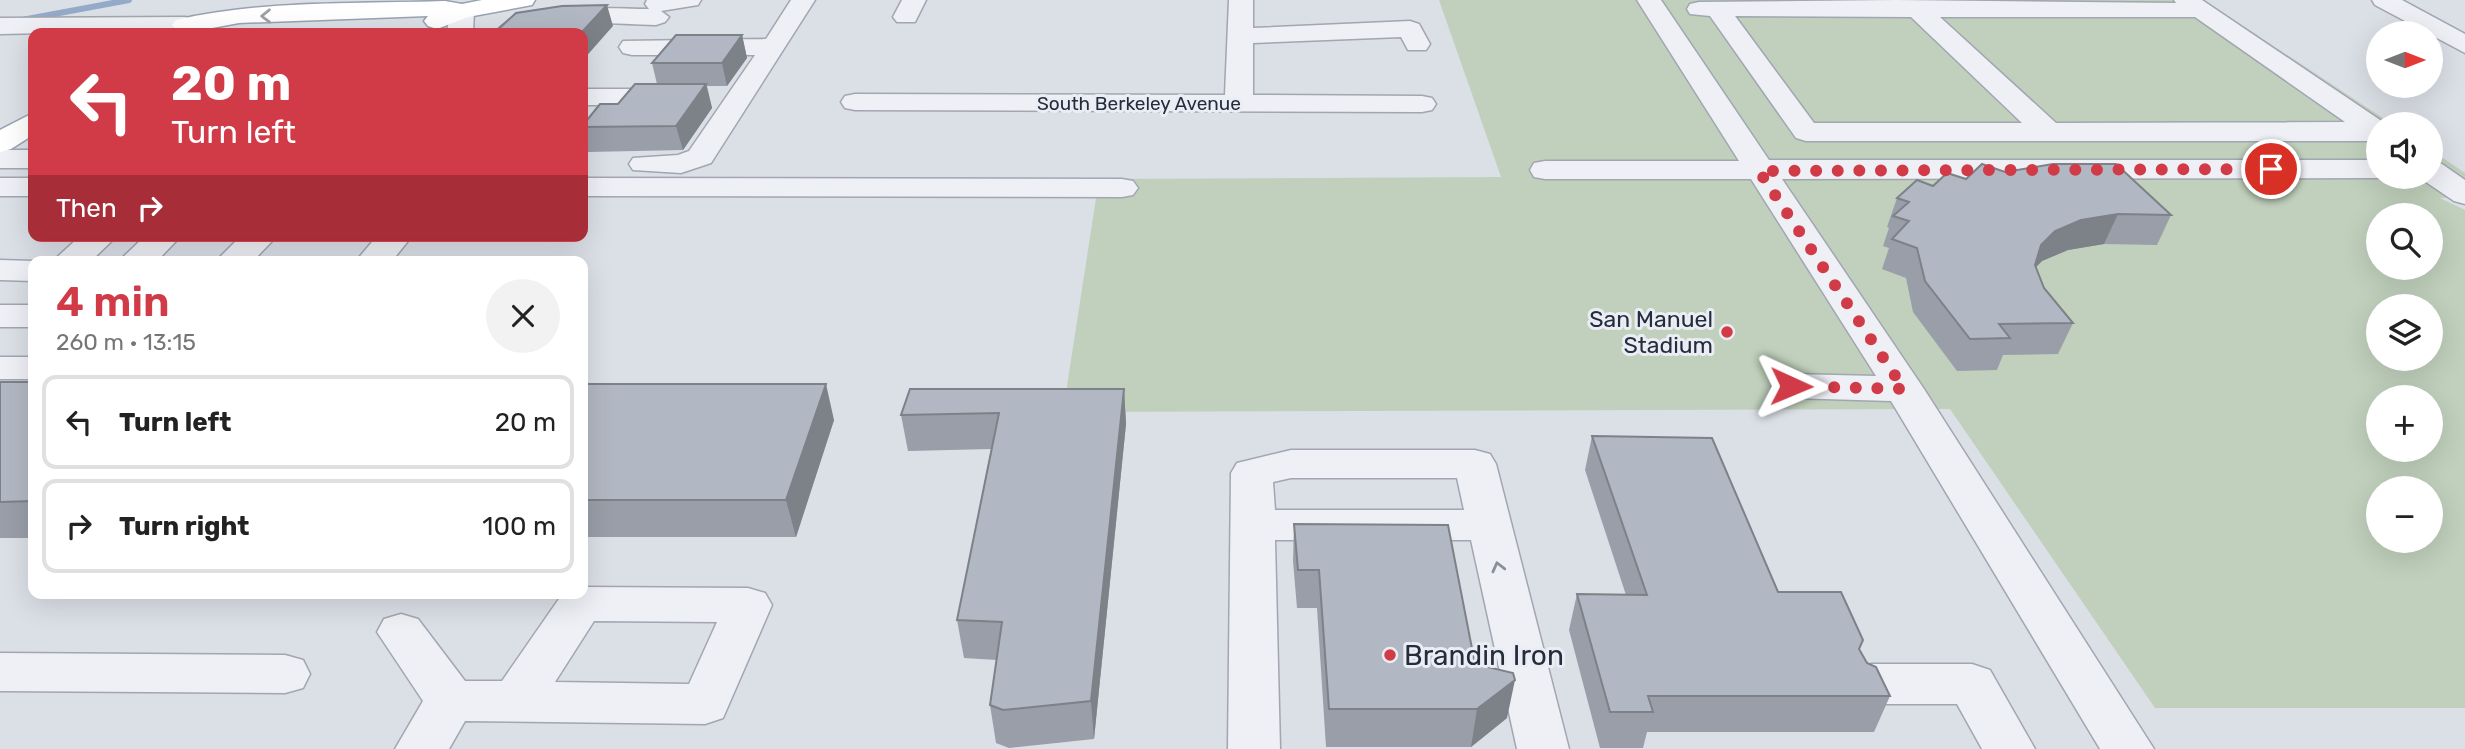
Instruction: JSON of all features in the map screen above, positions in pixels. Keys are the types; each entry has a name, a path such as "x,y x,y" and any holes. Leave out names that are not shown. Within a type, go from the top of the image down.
{"main road":[{"path":"191,28 224,0"},
{"path":"382,28 461,22 523,0"},
{"path":"197,28 239,16 445,8 461,22"},
{"path":"0,143 28,125"}],"street":[{"path":"513,28 555,16 656,7 689,0"},
{"path":"588,164 694,161 718,97 774,47 803,0"},
{"path":"1239,104 1241,0"},
{"path":"2384,0 2465,45"},
{"path":"1652,5 1717,9 1912,5 2194,5 2366,124"},
{"path":"1652,5 1732,132 1904,389 2128,749"},
{"path":"1912,5 2048,131"},
{"path":"588,95 632,47 656,7"},
{"path":"1717,9 1806,132"},
{"path":"0,26 82,25 134,28"},
{"path":"1241,36 1410,29 1417,44"},
{"path":"632,47 774,47"},
{"path":"588,99 718,97"},
{"name":"South Berkeley Avenue","path":"855,102 1422,104"},
{"path":"1732,132 2366,132"},
{"path":"0,159 28,159"},
{"path":"1545,170 2366,169"},
{"path":"2443,179 2465,194"},
{"path":"0,187 28,187"},
{"path":"588,187 1122,188"},
{"path":"76,256 94,242"},
{"path":"142,256 158,242"},
{"path":"239,256 254,242"},
{"path":"378,256 390,242"},
{"path":"0,270 28,271"},
{"path":"0,316 28,316"},
{"path":"0,368 28,368"},
{"path":"1791,386 1904,389"},
{"path":"1254,749 1252,473 1291,464 1475,464 1543,749"},
{"path":"1253,525 1488,525"},
{"path":"401,632 451,701"},
{"path":"0,673 285,674"},
{"path":"1872,684 1972,684 2008,749"},
{"path":"451,701 516,701"},
{"path":"421,749 451,701"}],"green space":[{"name":"San Manuel Stadium","path":"1439,0 2204,0 2374,112 2366,112 2366,189 2443,189 2443,158 2465,173 2465,197 2440,198 2465,210 2465,708 2155,708 1950,409 1063,412 1099,179 1501,177"}],"building":[{"path":"607,5 586,28 500,28 516,13 562,6"},
{"path":"676,35 742,35 722,63 652,63"},
{"path":"635,84 706,84 676,126 588,127 588,119 600,104 618,104"},
{"path":"1982,164 2005,172 2053,164 2116,164 2171,215 2118,214 2081,220 2055,231 2041,245 2035,265 2044,288 2073,323 1999,324 2010,338 1970,339 1925,281 1917,248 1892,239 1909,221 1893,216 1909,202 1897,198 1917,180 1933,186 1947,173 1966,179"},
{"path":"0,382 28,382 28,501 0,502"},
{"path":"588,384 826,384 786,500 588,500"},
{"path":"910,389 1124,389 1091,701 1003,710 990,705 1002,622 957,620 999,413 901,415"},
{"path":"1592,436 1712,438 1778,592 1841,592 1863,640 1859,649 1867,663 1876,667 1890,696 1648,696 1653,712 1610,712 1577,594 1647,595"},
{"name":"Brandin Iron","path":"1294,524 1448,525 1475,664 1513,673 1515,680 1477,709 1329,709 1319,570 1298,570"}],"waterway":[{"path":"0,24 129,0"}],"place":[{"name":"San Manuel Stadium","path":"1727,332"},
{"name":"Brandin Iron","path":"1390,655"}],"route":[{"path":"1791,386 1904,389 1759,171 2271,169"}]}
